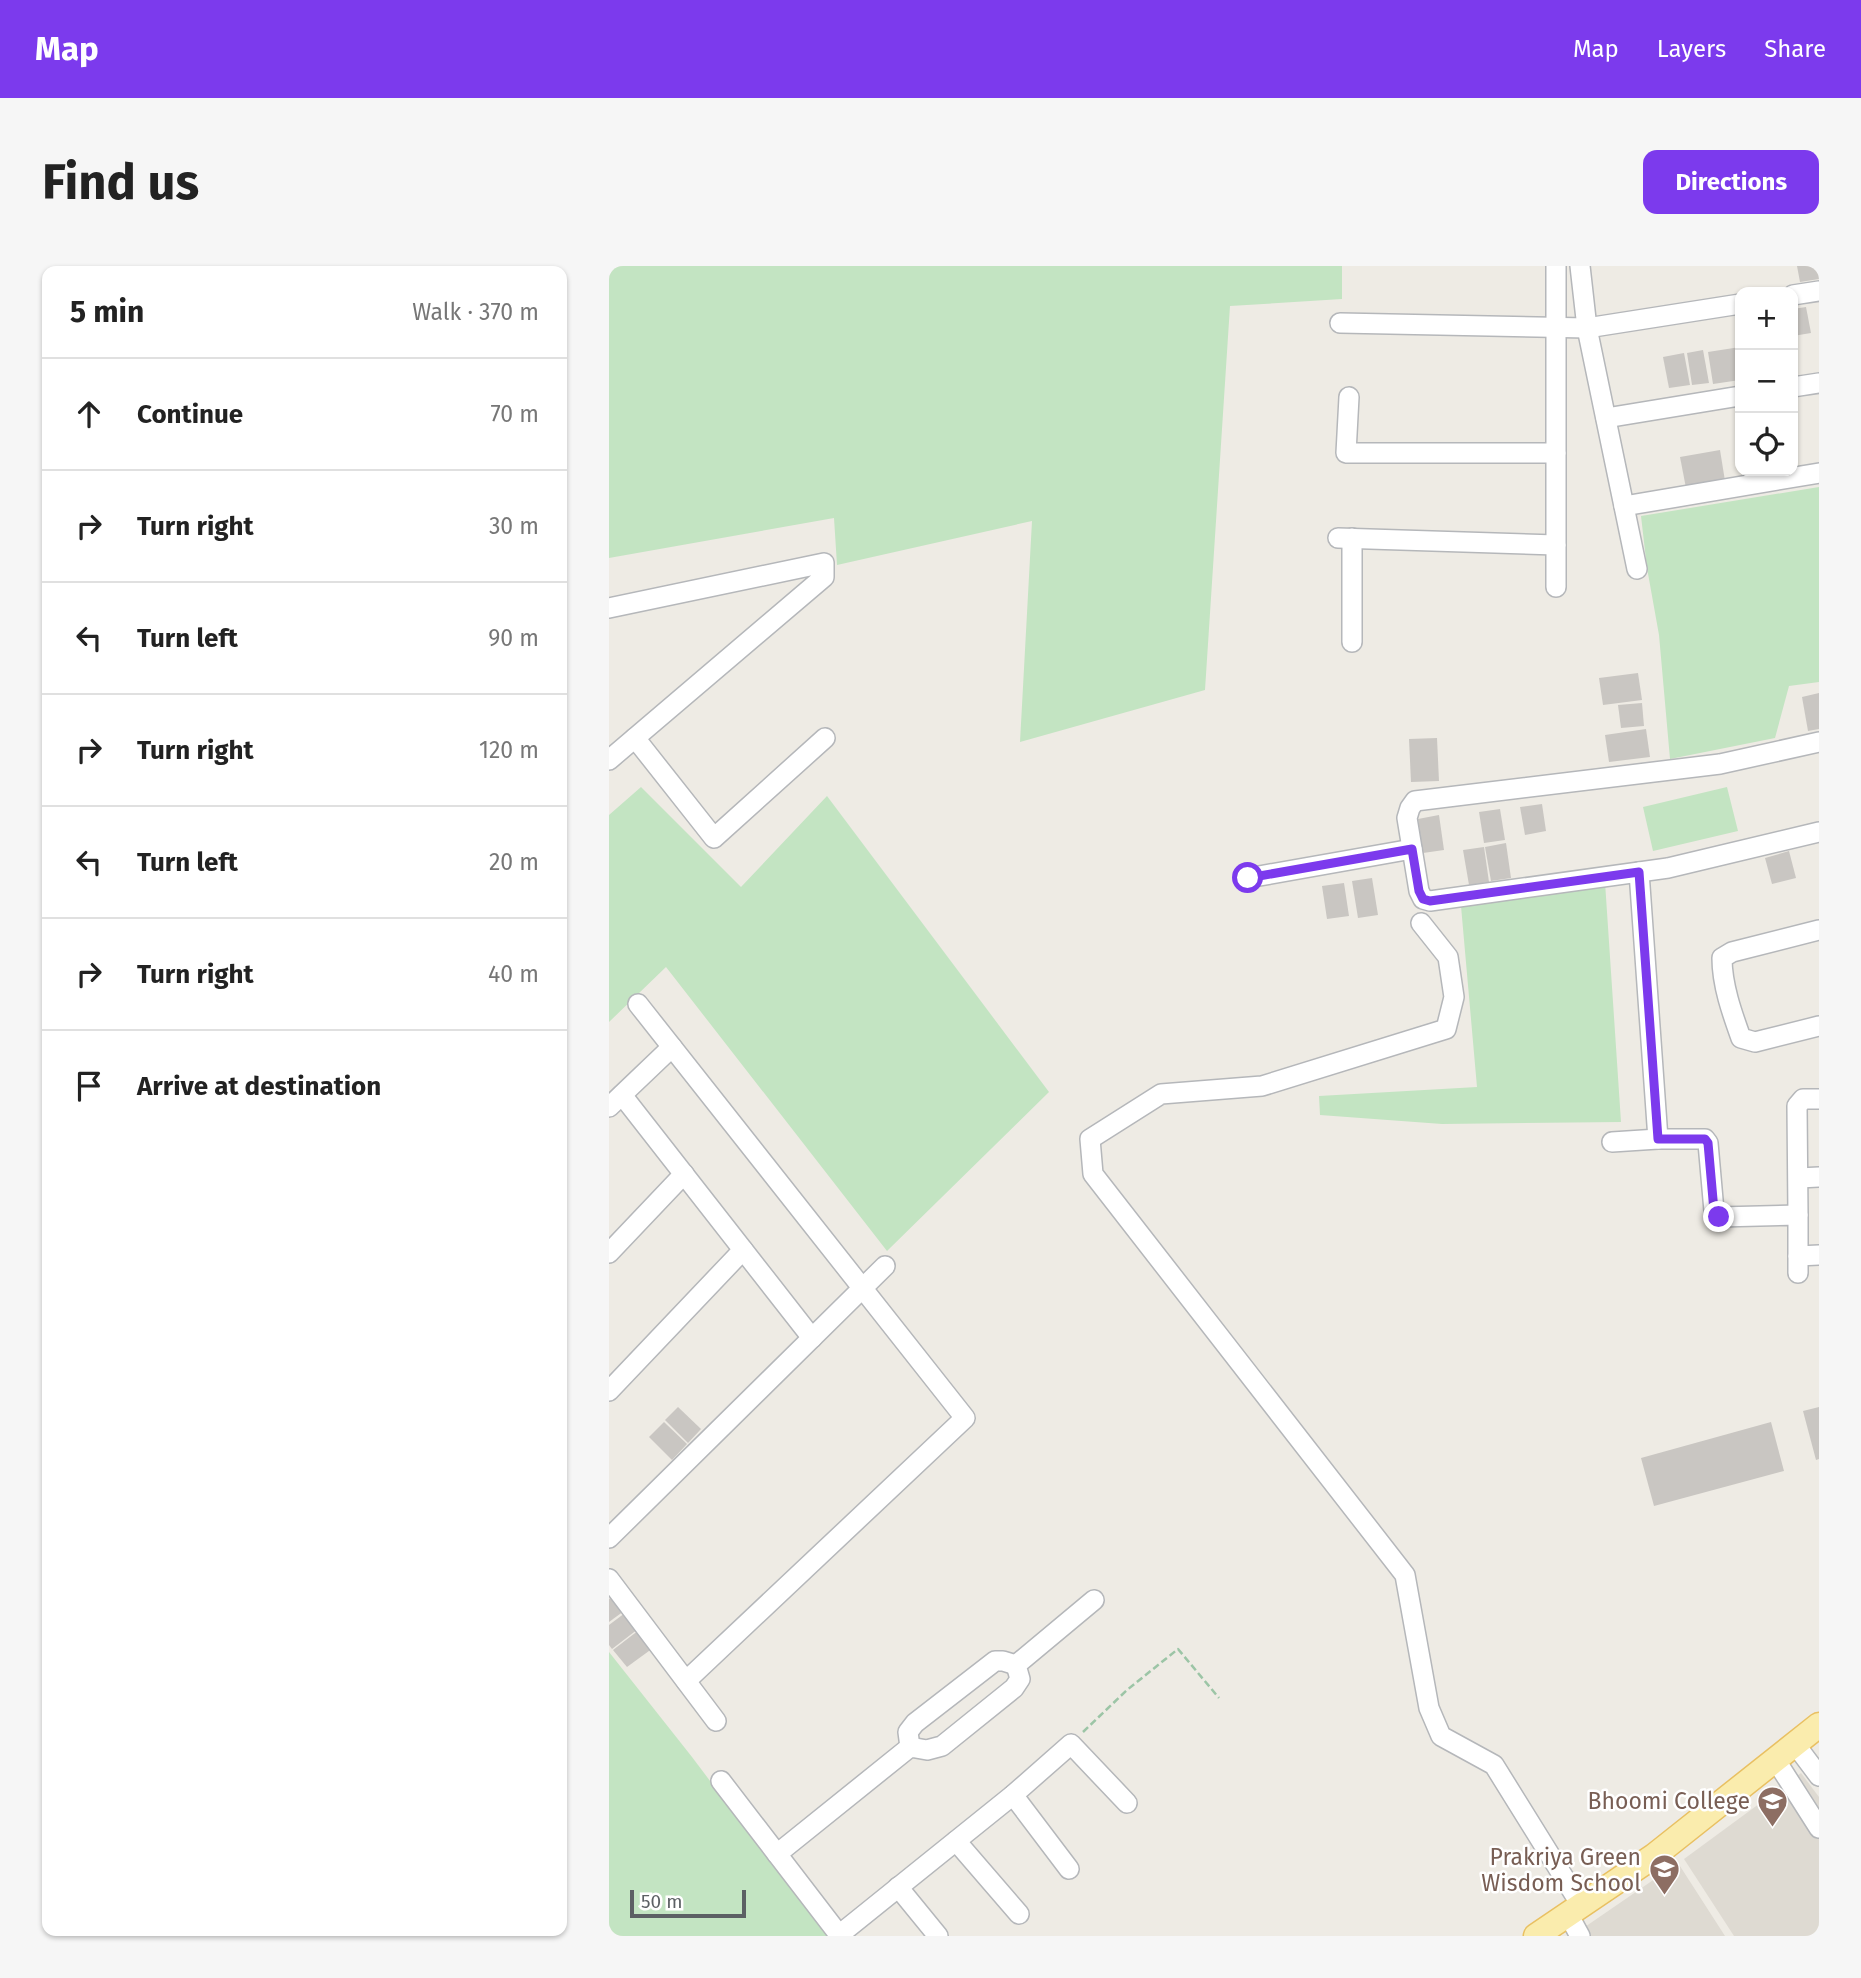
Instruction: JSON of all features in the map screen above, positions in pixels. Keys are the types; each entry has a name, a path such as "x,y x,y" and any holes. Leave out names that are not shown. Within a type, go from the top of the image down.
{"main road":[{"path":"1536,1936 1654,1856 1819,1725"}],"street":[{"path":"1556,266 1556,587"},
{"path":"1580,266 1587,328 1637,569"},
{"path":"1798,294 1819,291"},
{"path":"1340,323 1587,328 1735,305"},
{"path":"1798,386 1819,383"},
{"path":"1349,397 1346,453 1556,453"},
{"path":"1606,418 1735,397"},
{"path":"1624,506 1819,472"},
{"path":"1352,642 1345,538 1556,545"},
{"path":"609,608 824,563 824,577 609,760"},
{"path":"635,738 713,838 825,738"},
{"path":"1819,742 1720,764 1415,801 1407,818 1419,891 1423,899 1430,901 1668,868 1819,832"},
{"path":"1248,878 1412,849"},
{"path":"1639,872 1658,1139"},
{"path":"1421,923 1448,957 1454,997 1446,1029 1262,1086 1161,1094 1090,1139 1093,1174 1405,1575 1429,1708 1441,1735 1494,1765 1575,1909 1580,1936"},
{"path":"1819,930 1732,952 1722,958 1722,971 1733,1018 1741,1038 1755,1042 1819,1026"},
{"path":"638,1004 965,1418 687,1681"},
{"path":"671,1047 615,1101 684,1174 812,1338"},
{"path":"1819,1099 1803,1099 1797,1105 1798,1264 1819,1255"},
{"path":"1612,1142 1705,1139 1708,1143 1714,1211 1719,1217 1798,1215"},
{"path":"609,1253 684,1174"},
{"path":"1799,1178 1819,1177"},
{"path":"609,1391 743,1250"},
{"path":"609,1538 885,1266"},
{"path":"609,1579 716,1721"},
{"path":"1016,1665 1094,1600"},
{"path":"910,1747 908,1732 915,1723 995,1661 1016,1665"},
{"path":"777,1854 910,1747 927,1750 942,1745 1014,1688 1020,1679 1016,1665"},
{"path":"721,1781 840,1935 1013,1795 1071,1744 1127,1803"},
{"path":"1795,1744 1819,1776"},
{"path":"1775,1759 1819,1828"},
{"path":"1013,1795 1069,1869"},
{"path":"956,1841 1019,1914"},
{"path":"898,1887 938,1936"}],"path":[{"path":"1071,1744 1127,1690 1178,1649 1219,1698"}],"shaded area":[{"name":"Bhoomi College","path":"1801,1773 1819,1797 1819,1936 1734,1936 1684,1859"},
{"name":"Prakriya Green Wisdom School","path":"1678,1863 1725,1936 1570,1936 1579,1931"}],"green space":[{"path":"609,266 1342,266 1342,299 1230,306 1205,690 1020,742 1032,521 837,565 834,518 609,558"},
{"path":"1819,487 1819,682 1789,686 1775,738 1670,759 1659,635 1641,516"},
{"path":"641,787 741,887 827,796 1049,1092 887,1251 666,967 609,1022 609,815"},
{"path":"1727,787 1738,831 1653,851 1643,807"},
{"path":"1605,882 1621,1122 1442,1124 1320,1115 1319,1096 1477,1087 1461,906"},
{"path":"609,1652 692,1757 827,1936 609,1936"}],"building":[{"path":"1797,266 1818,266 1819,279 1800,282"},
{"path":"1806,307 1811,333 1798,335 1798,308"},
{"path":"1735,348 1735,381 1713,384 1708,352"},
{"path":"1703,350 1709,383 1692,385 1687,353"},
{"path":"1684,353 1690,385 1669,388 1663,357"},
{"path":"1720,450 1725,481 1686,488 1680,457"},
{"path":"1638,673 1642,700 1603,705 1599,678"},
{"path":"1819,693 1819,729 1808,731 1802,697"},
{"path":"1642,703 1644,726 1621,728 1618,705"},
{"path":"1646,729 1650,757 1609,762 1605,735"},
{"path":"1437,738 1439,781 1411,782 1409,739"},
{"path":"1542,804 1546,831 1525,835 1520,807"},
{"path":"1500,809 1505,840 1484,843 1479,812"},
{"path":"1439,815 1444,850 1423,853 1418,819"},
{"path":"1506,843 1511,878 1491,881 1485,847"},
{"path":"1484,847 1489,882 1469,885 1463,850"},
{"path":"1789,851 1796,878 1772,884 1765,858"},
{"path":"1372,878 1378,915 1358,918 1352,881"},
{"path":"1344,883 1349,916 1327,919 1322,886"},
{"path":"678,1407 701,1429 688,1443 665,1420"},
{"path":"1819,1407 1819,1459 1816,1460 1803,1411"},
{"path":"664,1422 687,1444 672,1460 649,1437"},
{"path":"1771,1422 1784,1471 1654,1506 1641,1458"},
{"path":"613,1596 624,1611 609,1622 609,1599"},
{"path":"625,1613 638,1629 612,1649 609,1645 609,1625"},
{"path":"639,1630 653,1648 627,1667 613,1650"}],"place":[{"name":"Bhoomi College","path":"1773,1828"},
{"name":"Prakriya Green Wisdom School","path":"1664,1897"}],"route":[{"path":"1248,878 1412,849 1419,891 1423,899 1430,901 1639,872 1658,1139 1705,1139 1708,1143 1714,1211 1719,1217"}]}
